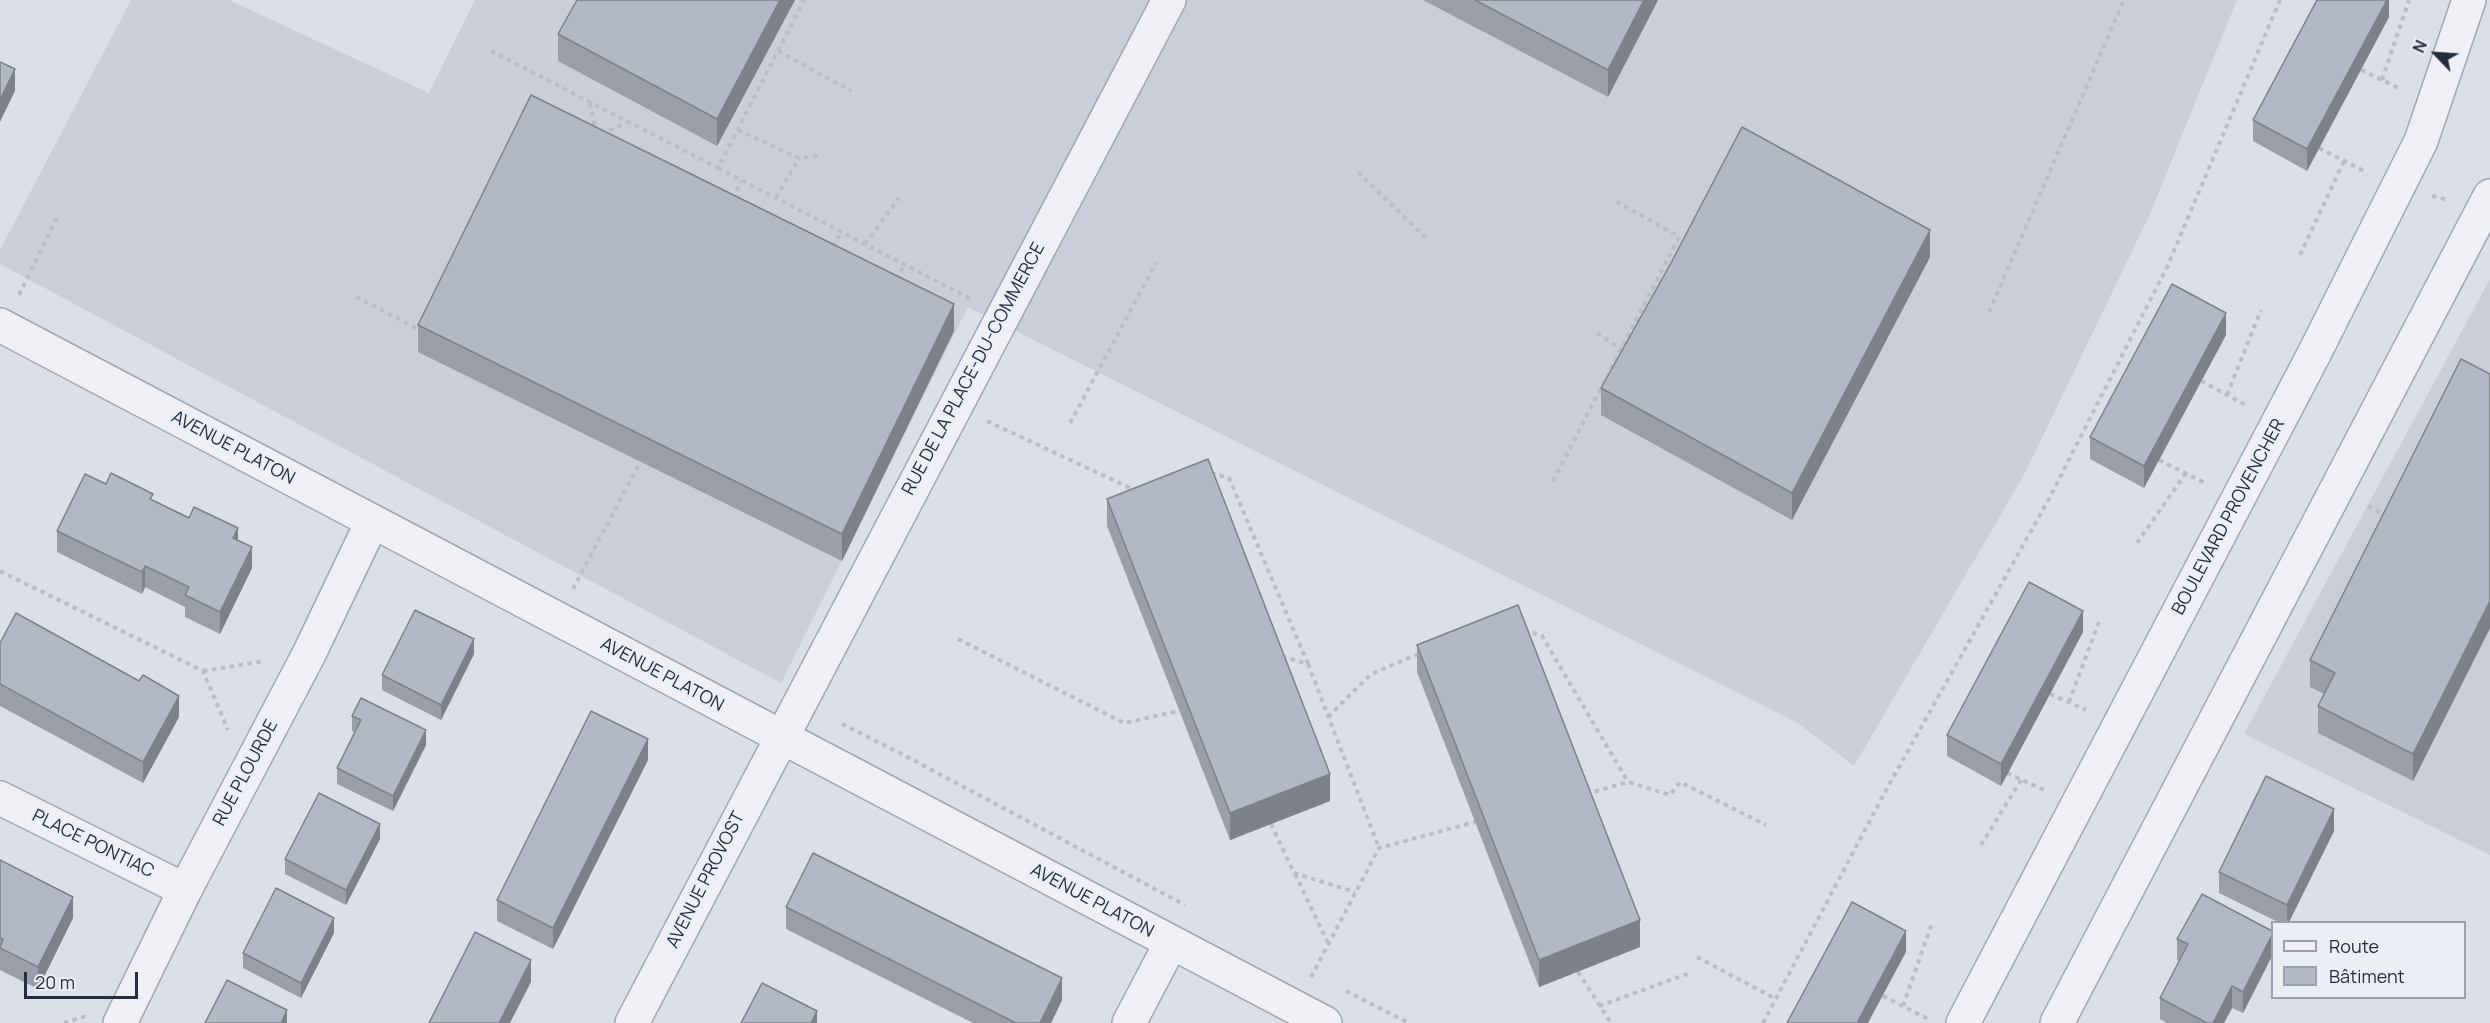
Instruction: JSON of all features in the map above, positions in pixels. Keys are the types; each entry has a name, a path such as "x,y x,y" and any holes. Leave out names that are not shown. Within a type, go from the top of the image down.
{"street":[{"name":"RUE DE LA PLACE-DU-COMMERCE","path":"780,737 1169,0"},
{"name":"BOULEVARD PROVENCHER","path":"1948,1022 2238,499 2398,188 2421,141 2469,0"},
{"path":"2057,1023 2487,202"},
{"name":"AVENUE PLATON","path":"2,326 1325,1023"},
{"name":"RUE PLOURDE","path":"120,1023 185,890 309,654 372,522"},
{"name":"AVENUE PROVOST","path":"632,1023 780,737"},
{"name":"PLACE PONTIAC","path":"0,798 185,890"},
{"path":"1129,1023 1171,943"}],"path":[{"path":"718,168 804,0"},
{"path":"1989,312 2124,0"},
{"path":"1763,1023 1885,792 2050,497 2168,264 2280,0"},
{"path":"2382,80 2409,0"},
{"path":"491,51 1002,315"},
{"path":"778,51 851,91"},
{"path":"2361,70 2434,104"},
{"path":"590,102 597,135 628,122"},
{"path":"738,130 799,158 818,156"},
{"path":"2319,148 2398,188 2487,202"},
{"path":"776,198 799,158"},
{"path":"2301,255 2344,161"},
{"path":"1358,172 1427,239"},
{"path":"728,208 741,181"},
{"path":"865,244 899,198"},
{"path":"1553,481 1679,237 1612,199"},
{"path":"2,326 58,215"},
{"path":"832,249 841,232"},
{"path":"1071,423 1156,263"},
{"path":"892,290 904,264"},
{"path":"357,297 427,334"},
{"path":"2227,395 2261,310"},
{"path":"1597,333 1621,349"},
{"path":"2201,381 2278,422"},
{"path":"954,406 1128,487 1142,498"},
{"path":"2159,460 2238,499"},
{"path":"558,620 640,462"},
{"path":"1207,472 1229,478 1308,664 1379,848"},
{"path":"2137,543 2186,473"},
{"path":"0,571 203,671 309,654"},
{"path":"2069,702 2100,619"},
{"path":"1523,629 1542,636 1628,782"},
{"path":"958,639 1124,723 1179,711"},
{"path":"1328,717 1371,674 1422,652"},
{"path":"1273,654 1308,664"},
{"path":"203,671 246,774"},
{"path":"798,703 900,753 1190,908"},
{"path":"1981,845 2021,780"},
{"path":"1581,795 1628,782 1670,795 1680,782 1766,825"},
{"path":"1295,1007 1379,848 1475,822"},
{"path":"1271,824 1328,943"},
{"path":"1294,873 1355,892"},
{"path":"1903,1006 1932,923"},
{"path":"1697,957 1776,999"},
{"path":"1302,968 1322,978"},
{"path":"1578,972 1611,1023"},
{"path":"1599,1006 1690,973"},
{"path":"1341,988 1409,1023"},
{"path":"1883,996 1903,1006 1948,1022"}],"shaded area":[{"path":"131,0 229,0 429,93 475,0 2237,0 2150,214 2024,475 1854,766 1798,723 968,307 781,683 0,264 0,250"},
{"path":"2490,279 2490,855 2244,734"}],"building":[{"path":"577,0 780,0 717,119 558,34"},
{"path":"1475,0 1644,0 1608,70"},
{"path":"2317,0 2387,0 2307,149 2253,120"},
{"path":"0,62 15,69 0,100"},
{"path":"531,95 954,304 842,534 418,325"},
{"path":"1742,127 1930,230 1792,493 1601,388 1671,263"},
{"path":"2172,284 2226,313 2144,466 2090,437"},
{"path":"2461,359 2490,374 2490,601 2413,754 2318,706 2335,673 2310,660"},
{"path":"1208,459 1330,774 1230,813 1107,499"},
{"path":"111,473 153,494 150,499 189,518 194,507 238,528 233,538 252,547 220,612 185,595 189,587 145,566 142,572 57,531 85,474 106,484"},
{"path":"2029,582 2083,611 2001,764 1947,735"},
{"path":"1518,605 1640,920 1539,960 1417,645"},
{"path":"415,610 474,639 441,705 382,675"},
{"path":"16,613 139,681 143,675 179,696 143,762 0,684 0,643"},
{"path":"361,698 426,730 393,796 337,768 361,720 352,716"},
{"path":"591,711 648,739 553,928 497,900"},
{"path":"2266,776 2334,809 2287,905 2219,872"},
{"path":"319,793 380,824 346,890 285,859"},
{"path":"813,853 1062,978 1040,1023 1016,1023 786,907"},
{"path":"0,860 73,897 38,967 0,948 3,939 0,938"},
{"path":"276,888 334,918 301,983 243,953"},
{"path":"2202,894 2271,930 2271,937 2243,992 2232,986 2213,1023 2207,1023 2160,998 2188,944 2177,939"},
{"path":"1852,902 1906,931 1857,1023 1787,1023"},
{"path":"475,932 531,960 499,1023 429,1023"},
{"path":"227,980 287,1010 281,1023 205,1023"},
{"path":"762,983 817,1011 811,1023 741,1023"}]}
